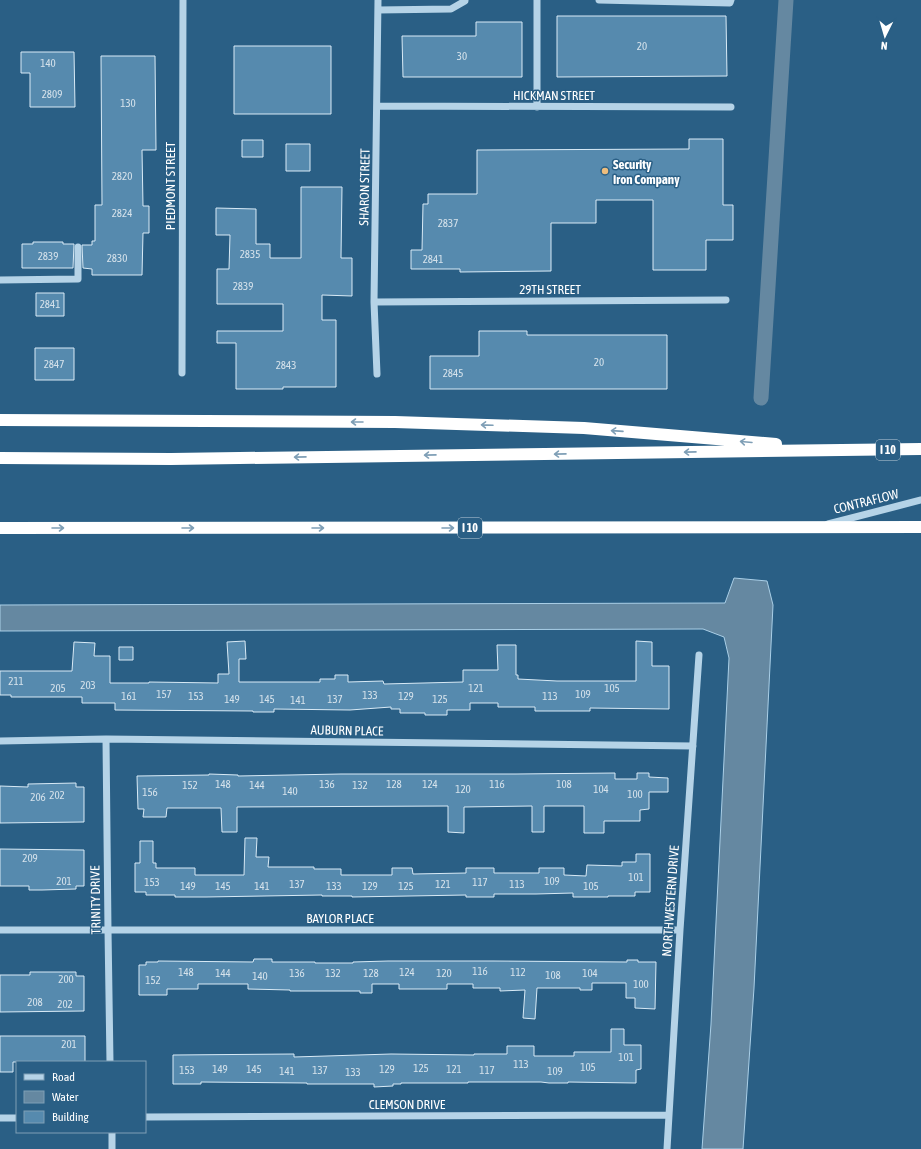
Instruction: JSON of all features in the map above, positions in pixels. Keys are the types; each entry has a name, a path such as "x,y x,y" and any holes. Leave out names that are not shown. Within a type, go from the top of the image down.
{"highway":[{"path":"0,420 395,422 584,428 855,450"},
{"name":"I 10","path":"0,458 171,459 921,449"},
{"name":"I 10","path":"0,529 921,526"}],"street":[{"name":"PIEDMONT STREET","path":"182,373 183,0"},
{"name":"SHARON STREET","path":"377,374 374,302 378,0"},
{"path":"378,10 451,9 465,0"},
{"path":"537,0 537,107"},
{"path":"599,0 730,3 731,0"},
{"name":"HICKMAN STREET","path":"377,106 731,107"},
{"path":"0,280 78,279 78,246"},
{"name":"29TH STREET","path":"374,302 726,300"},
{"name":"CONTRAFLOW","path":"816,527 921,500"},
{"name":"NORTHWESTERN DRIVE","path":"667,1149 680,930 700,655"},
{"name":"AUBURN PLACE","path":"0,741 106,739 693,746"},
{"name":"TRINITY DRIVE","path":"106,739 110,1061"},
{"name":"BAYLOR PLACE","path":"0,930 680,930"},
{"name":"CLEMSON DRIVE","path":"146,1117 669,1115"},
{"path":"0,1118 16,1118"},
{"path":"112,1133 112,1149"}],"water":[{"path":"734,578 767,581 773,605 754,988 743,1149 702,1149 711,1024 729,658 724,637 703,629 0,631 0,605 725,603"}],"building":[{"path":"557,16 726,16 727,76 557,77"},
{"path":"476,22 522,22 522,77 403,77 402,36 476,36"},
{"path":"234,46 331,46 331,114 234,114"},
{"path":"21,52 74,52 75,107 30,107 30,73 21,73"},
{"path":"101,56 155,56 156,150 142,150 143,206 149,206 149,233 143,233 142,275 92,275 92,269 83,268 82,245 92,245 92,241 95,241 95,205 102,205"},
{"path":"689,139 723,139 723,205 733,205 733,240 706,240 706,270 653,270 653,200 596,200 596,223 551,223 551,271 460,272 460,269 411,269 411,250 422,250 423,204 428,204 428,194 477,194 477,150 689,149"},
{"path":"242,140 263,140 263,157 242,157"},
{"path":"286,144 310,144 310,171 286,171"},
{"path":"301,187 342,187 341,258 352,258 352,296 322,295 322,320 336,320 336,387 236,389 236,343 217,343 217,331 283,331 283,304 217,304 217,269 229,269 230,235 216,235 216,208 256,209 256,244 270,244 270,258 301,258"},
{"path":"33,242 63,242 63,244 74,244 73,268 22,268 22,244 33,244"},
{"path":"36,293 64,293 64,316 36,316"},
{"path":"479,331 527,331 527,335 667,335 667,389 430,389 430,356 479,356"},
{"path":"35,348 74,348 74,380 35,380"},
{"path":"245,641 246,659 239,659 239,682 320,682 320,679 335,679 335,675 348,675 348,682 383,681 384,684 463,682 463,670 498,670 497,645 516,645 516,675 518,675 518,679 557,681 636,681 636,641 652,642 652,666 669,666 669,709 590,708 590,711 535,711 535,707 498,707 498,703 470,703 470,710 447,710 447,715 400,713 400,709 391,709 391,707 350,710 274,709 274,712 115,710 115,703 82,703 82,697 11,697 11,695 0,695 0,671 72,671 74,642 95,643 94,656 110,656 110,683 218,683 218,674 229,674 227,642"},
{"path":"119,647 133,647 133,660 119,660"},
{"path":"615,773 615,779 637,779 637,773 649,773 649,777 668,778 668,792 649,792 649,809 640,810 640,821 604,821 604,833 584,833 584,806 544,806 544,832 532,832 532,806 464,807 464,833 448,832 448,806 237,807 237,832 222,832 221,808 167,808 166,817 143,817 144,809 138,809 137,776 209,774 238,776"},
{"path":"76,783 76,787 84,787 84,822 0,823 0,786 28,787 28,784"},
{"path":"245,838 257,838 256,857 269,857 268,867 314,867 314,869 341,869 341,875 392,875 392,868 412,868 413,874 466,873 466,868 494,868 494,873 539,873 539,868 564,868 564,875 586,876 587,865 622,866 622,862 636,862 636,854 650,854 650,892 635,892 635,896 608,897 573,897 573,893 494,894 494,897 466,897 466,895 352,897 322,895 175,897 175,895 146,895 146,892 135,892 135,863 140,863 140,841 153,841 153,863 156,863 156,868 195,868 195,875 244,875"},
{"path":"0,849 84,850 84,886 76,886 76,889 29,890 29,886 0,886"},
{"path":"254,959 272,959 272,962 315,963 388,961 627,962 627,960 638,960 638,962 656,962 655,1009 635,1008 635,998 626,998 626,983 592,983 592,990 580,990 580,988 537,988 535,1019 523,1018 525,990 500,991 500,988 473,988 473,984 447,984 447,989 399,989 399,984 372,984 372,993 360,993 360,991 290,991 248,989 248,984 198,984 198,989 167,989 167,995 139,995 139,965 146,965 146,962 253,962"},
{"path":"30,972 76,972 76,976 84,976 84,1011 0,1012 0,975 30,975"},
{"path":"611,1029 624,1029 624,1045 641,1045 641,1069 636,1070 636,1083 401,1083 393,1084 393,1086 374,1087 374,1084 307,1083 201,1082 201,1084 173,1084 173,1055 294,1054 294,1057 391,1054 474,1055 507,1054 507,1046 534,1046 534,1056 574,1056 574,1052 611,1052"},
{"path":"0,1036 85,1036 85,1061 16,1061 13,1062 13,1072 0,1072"}],"waterway":[{"path":"761,398 786,0"}],"place":[{"name":"Security Iron Company","path":"605,171"}]}
